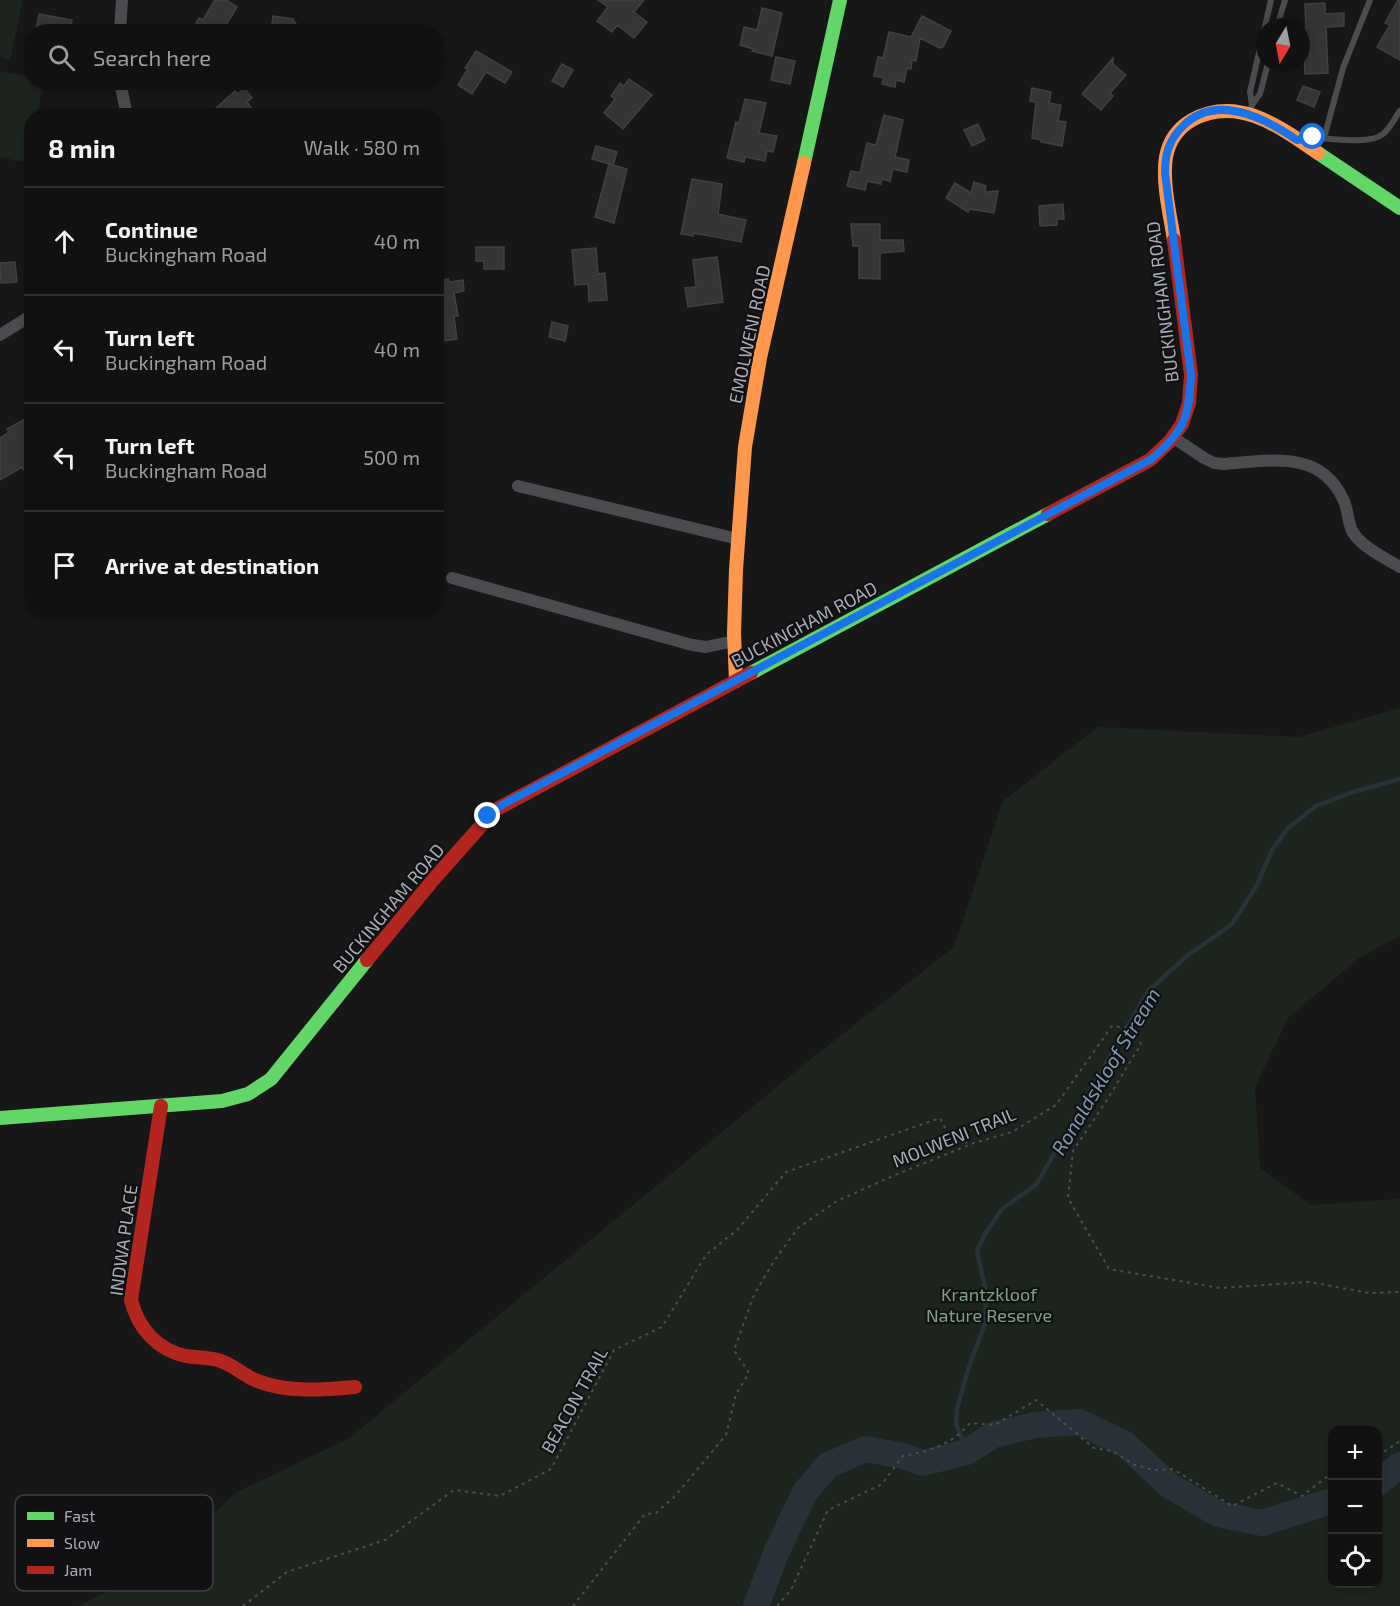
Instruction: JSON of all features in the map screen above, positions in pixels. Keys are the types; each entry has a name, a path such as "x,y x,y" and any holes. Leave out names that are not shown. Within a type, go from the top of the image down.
{"street":[{"path":"120,24 122,0"},
{"name":"EMOLWENI ROAD","path":"736,681 734,641 738,538 745,447 760,358 840,0"},
{"path":"122,90 125,108"},
{"name":"BUCKINGHAM ROAD","path":"0,1118 241,1098 263,1086 433,880 495,810 1150,460 1174,438 1185,420 1190,398 1191,375 1165,173 1166,151 1173,137 1185,124 1201,113 1251,110 1400,208"},
{"path":"0,335 24,320"},
{"path":"1174,438 1214,463 1290,460 1316,469 1332,482 1343,498 1353,533 1360,541 1400,567"},
{"path":"518,486 738,538"},
{"path":"452,578 692,645 706,647 734,641"},
{"name":"INDWA PLACE","path":"160,1106 131,1300 134,1314 143,1328 156,1342 171,1352 216,1359 229,1364 251,1379 271,1387 321,1390 355,1387"}],"lane":[{"path":"1251,110 1250,92 1271,0"},
{"path":"1280,18 1285,0"},
{"path":"1324,138 1343,68 1370,0"},
{"path":"1251,110 1260,94 1266,72"},
{"path":"1297,140 1324,138 1366,140 1383,134 1400,111"}],"path":[{"name":"MOLWENI TRAIL","path":"573,1606 645,1514 656,1513 675,1496 726,1435 736,1394 749,1373 734,1350 754,1295 774,1261 798,1228 837,1201 895,1174 974,1143 1012,1132 1056,1104 1112,1026 1129,1028 1141,1044 1106,1103 1073,1151 1068,1198 1109,1269 1220,1288 1311,1282 1369,1293 1400,1292"},
{"name":"BEACON TRAIL","path":"243,1606 287,1572 385,1540 454,1490 500,1497 551,1469 614,1350 662,1327 706,1255 737,1230 786,1172 940,1118 952,1141 974,1143"},
{"path":"777,1606 791,1590 828,1510 882,1484 903,1456 930,1451 960,1435 970,1423 995,1425 1036,1400 1094,1448 1112,1451 1135,1465 1153,1470 1173,1469 1232,1506 1277,1483 1302,1496 1328,1476"},
{"path":"1382,1453 1400,1441"}],"green space":[{"path":"0,0 23,0 10,60 0,57"},
{"path":"0,71 24,76 24,90 42,90 39,108 24,108 24,162 0,157"},
{"name":"Krantzkloof Nature Reserve","path":"1400,708 1400,936 1359,958 1288,1018 1255,1087 1260,1168 1311,1205 1400,1199 1400,1606 78,1606 108,1591 213,1591 213,1514 235,1493 348,1439 812,1058 954,947 1003,801 1098,727 1299,737"}],"building":[{"path":"215,0 226,0 237,7 227,24 196,24 199,18 203,20"},
{"path":"598,0 644,0 634,12 647,22 634,38 617,25 612,32 597,21 608,7"},
{"path":"1400,0 1400,60 1377,47 1390,25 1385,23"},
{"path":"1325,3 1325,14 1344,13 1344,26 1326,27 1328,73 1305,74 1305,72 1310,72 1310,18 1306,18 1305,4"},
{"path":"762,8 782,13 772,56 740,45 744,27 757,30"},
{"path":"39,14 72,20 71,24 37,24"},
{"path":"273,16 293,19 296,24 272,24"},
{"path":"922,16 951,31 943,47 940,48 920,38 916,61 912,60 911,69 907,68 904,82 896,80 895,87 882,84 884,78 874,76 878,57 883,58 889,32 911,37"},
{"path":"476,51 512,72 505,83 486,72 472,94 458,85"},
{"path":"776,57 795,61 790,84 771,80"},
{"path":"1113,58 1113,64 1126,75 1110,93 1113,96 1101,110 1082,94"},
{"path":"562,64 573,70 563,87 552,81"},
{"path":"629,79 652,95 623,129 604,113 615,99 611,96 620,83 624,86"},
{"path":"1303,86 1320,92 1314,107 1297,100"},
{"path":"1032,88 1051,92 1049,103 1061,105 1058,121 1066,122 1062,146 1032,138 1036,102 1030,101"},
{"path":"246,90 252,98 247,102 251,108 216,108 235,91 238,94"},
{"path":"745,99 766,103 759,133 777,136 773,152 767,151 765,161 745,157 744,162 727,158 736,122 739,123"},
{"path":"884,115 903,120 895,157 909,160 907,172 893,169 890,181 882,179 881,184 867,181 865,190 847,186 851,171 860,173 867,143 876,145"},
{"path":"978,124 985,140 972,146 964,130"},
{"path":"596,146 617,152 613,165 592,159"},
{"path":"609,164 627,169 614,223 595,217"},
{"path":"692,179 722,184 718,214 746,220 741,242 694,233 693,236 681,234"},
{"path":"974,182 986,186 985,192 998,191 994,213 970,209 968,212 946,198 955,183 971,193"},
{"path":"1063,204 1064,219 1057,219 1057,225 1040,226 1039,206"},
{"path":"851,224 880,224 880,240 903,240 904,251 880,253 880,279 859,278 859,246 853,246"},
{"path":"476,247 504,247 504,269 484,269 484,261 476,261"},
{"path":"596,248 598,274 605,273 607,300 589,301 588,284 575,285 572,250"},
{"path":"717,257 723,302 688,307 685,288 696,287 693,260"},
{"path":"15,262 17,282 1,283 0,263"},
{"path":"448,279 449,282 463,280 464,291 454,293 458,316 454,316 457,339 444,341 444,280"},
{"path":"552,322 568,326 565,341 549,337"},
{"path":"24,419 24,470 22,467 0,480 0,438 9,432 7,429"}],"waterway":[{"name":"Ronaldskloof Stream","path":"967,1452 956,1424 957,1409 968,1369 986,1321 985,1288 977,1251 985,1234 1002,1209 1036,1185 1148,991 1187,956 1232,924 1257,885 1272,850 1288,828 1316,806 1353,792 1400,779"},
{"path":"756,1606 776,1553 805,1492 828,1465 866,1449 903,1456 923,1463 967,1452 993,1435 1035,1425 1079,1422 1125,1444 1170,1486 1218,1514 1262,1523 1328,1502"},
{"path":"1382,1480 1400,1465"}],"traffic: fast":[{"path":"804,163 840,0"},
{"path":"1318,153 1400,208"},
{"path":"751,673 1048,514"},
{"path":"0,1118 222,1101 248,1094 271,1079 367,960"}],"traffic: slow":[{"path":"1174,240 1166,188 1166,157 1175,136 1192,120 1209,113 1226,111 1258,117 1289,133 1318,153"},
{"path":"736,681 734,633 736,570 745,447 760,358 804,163"}],"traffic: jam":[{"path":"1048,514 1150,460 1170,441 1182,424 1189,403 1191,375 1174,240"},
{"path":"367,960 495,810 751,673"},
{"path":"161,1106 131,1300 138,1320 150,1336 166,1349 186,1356 218,1360 267,1384 304,1390 355,1387"}],"route":[{"path":"488,816 502,805 621,740 1150,460 1179,432 1185,420 1190,398 1191,375 1165,173 1166,151 1173,137 1185,124 1201,113 1225,110 1247,114 1272,123 1297,140 1313,137"}]}
